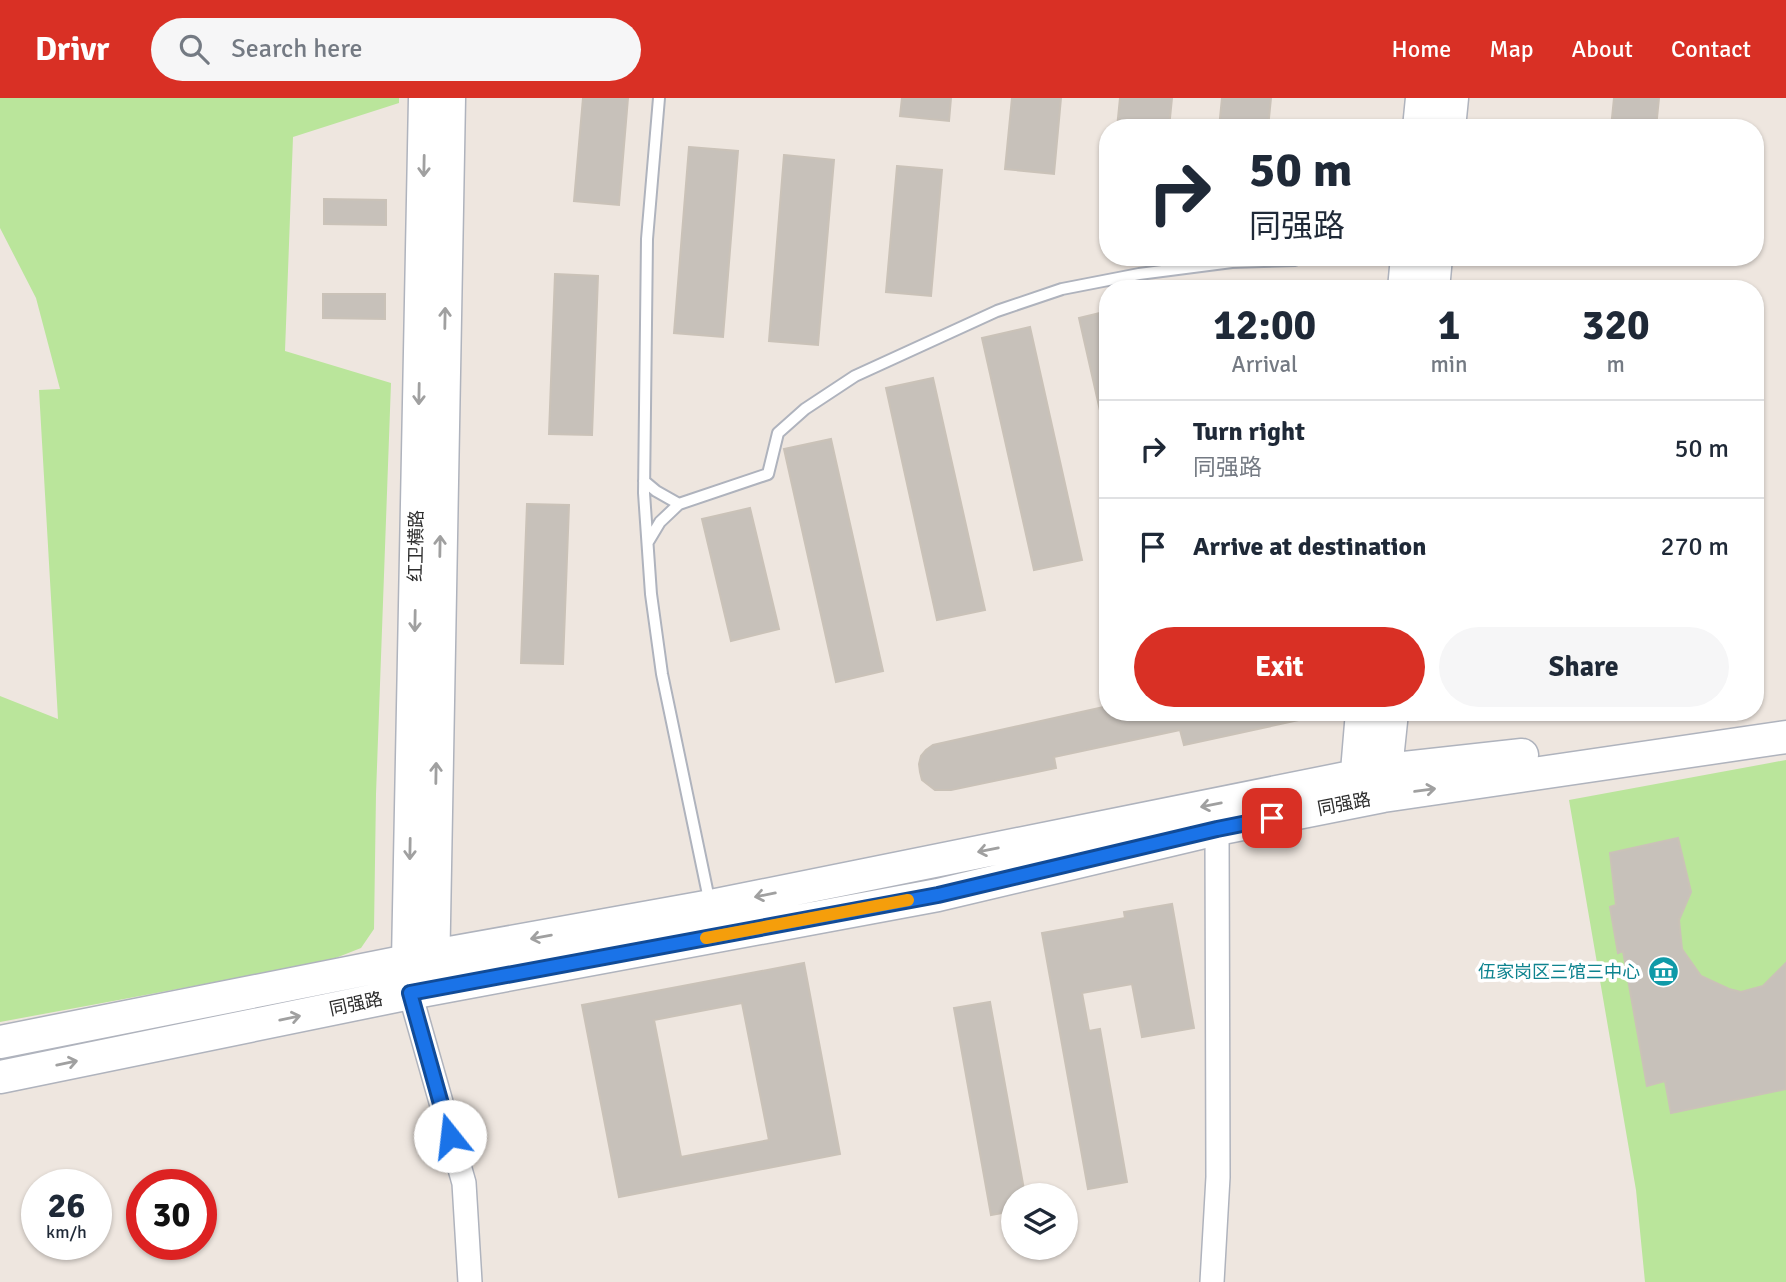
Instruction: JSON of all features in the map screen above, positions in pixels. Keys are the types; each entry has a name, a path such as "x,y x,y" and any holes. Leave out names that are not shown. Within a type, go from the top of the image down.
{"main road":[{"name":"红卫横路","path":"422,991 420,959 425,98"},
{"name":"红卫横路","path":"420,959 449,98"},
{"path":"1420,119 1422,98"},
{"path":"1450,119 1452,98"},
{"name":"同强路","path":"1764,720 1786,715"},
{"path":"1363,721 1370,786"},
{"path":"1370,786 1388,721"},
{"name":"同强路","path":"0,1042 420,959 1370,786 1685,738 1760,721"},
{"name":"同强路","path":"0,1077 422,991 938,895 1217,829 1370,786 1786,737"}],"street":[{"path":"1212,1282 1218,1177 1217,829"},
{"path":"422,991 464,1183 470,1282"}],"lane":[{"path":"659,98 647,239 644,481 651,594 662,674 711,906"},
{"path":"1108,280 1201,266"},
{"path":"648,542 660,522 679,504 768,474 778,433 805,409 855,376 997,311 1062,289 1099,282"},
{"path":"644,481 679,504"}],"green space":[{"path":"0,98 399,98 399,103 293,137 285,351 391,383 376,794 374,929 361,948 328,961 0,1022 0,696 58,719 39,390 60,389 36,298 0,228"},
{"name":"伍家岗区三馆三中心","path":"1786,760 1786,1282 1645,1282 1636,1190 1569,800"}],"building":[{"path":"583,98 628,98 619,205 574,201"},
{"path":"902,98 951,98 949,121 900,116"},
{"path":"1012,98 1061,98 1054,174 1005,169"},
{"path":"1120,98 1172,98 1170,119 1118,119"},
{"path":"1222,98 1271,98 1269,119 1220,119"},
{"path":"1614,98 1659,98 1657,119 1612,119"},
{"path":"689,147 738,151 723,337 674,333"},
{"path":"784,155 834,160 818,345 769,341"},
{"path":"897,166 942,170 931,296 886,292"},
{"path":"324,199 386,200 386,225 324,224"},
{"path":"555,274 598,276 592,435 549,434"},
{"path":"323,294 385,294 385,319 323,318"},
{"path":"1099,313 1099,406 1079,318"},
{"path":"1030,327 1082,560 1034,570 982,338"},
{"path":"933,378 985,610 937,620 886,388"},
{"path":"831,439 883,671 836,682 784,449"},
{"path":"527,504 569,505 563,664 521,663"},
{"path":"750,508 779,629 731,641 702,519"},
{"path":"1099,708 1099,721 1294,721 1184,745 1180,730 1054,757 1056,768 951,790 935,790 922,780 919,764 921,756 933,745"},
{"name":"伍家岗区三馆三中心","path":"1678,838 1691,892 1679,920 1682,949 1701,976 1741,992 1763,986 1786,963 1786,1089 1671,1113 1665,1081 1647,1086 1623,951 1618,953 1610,907 1616,905 1610,853"},
{"path":"1172,904 1194,1028 1142,1037 1132,984 1082,993 1089,1031 1100,1029 1127,1182 1088,1189 1042,933 1125,918 1124,912"},
{"path":"804,963 840,1154 619,1197 582,1005","holes":["742,1003 769,1140 681,1157 654,1020"]},
{"path":"990,1002 1023,1183 1001,1183 1001,1213 991,1215 954,1008"}],"slow traffic":[{"path":"706,938 908,900"}],"place":[{"name":"伍家岗区三馆三中心","path":"1663,972"}],"route":[{"path":"450,1136 410,993 938,895 1272,818"}]}
